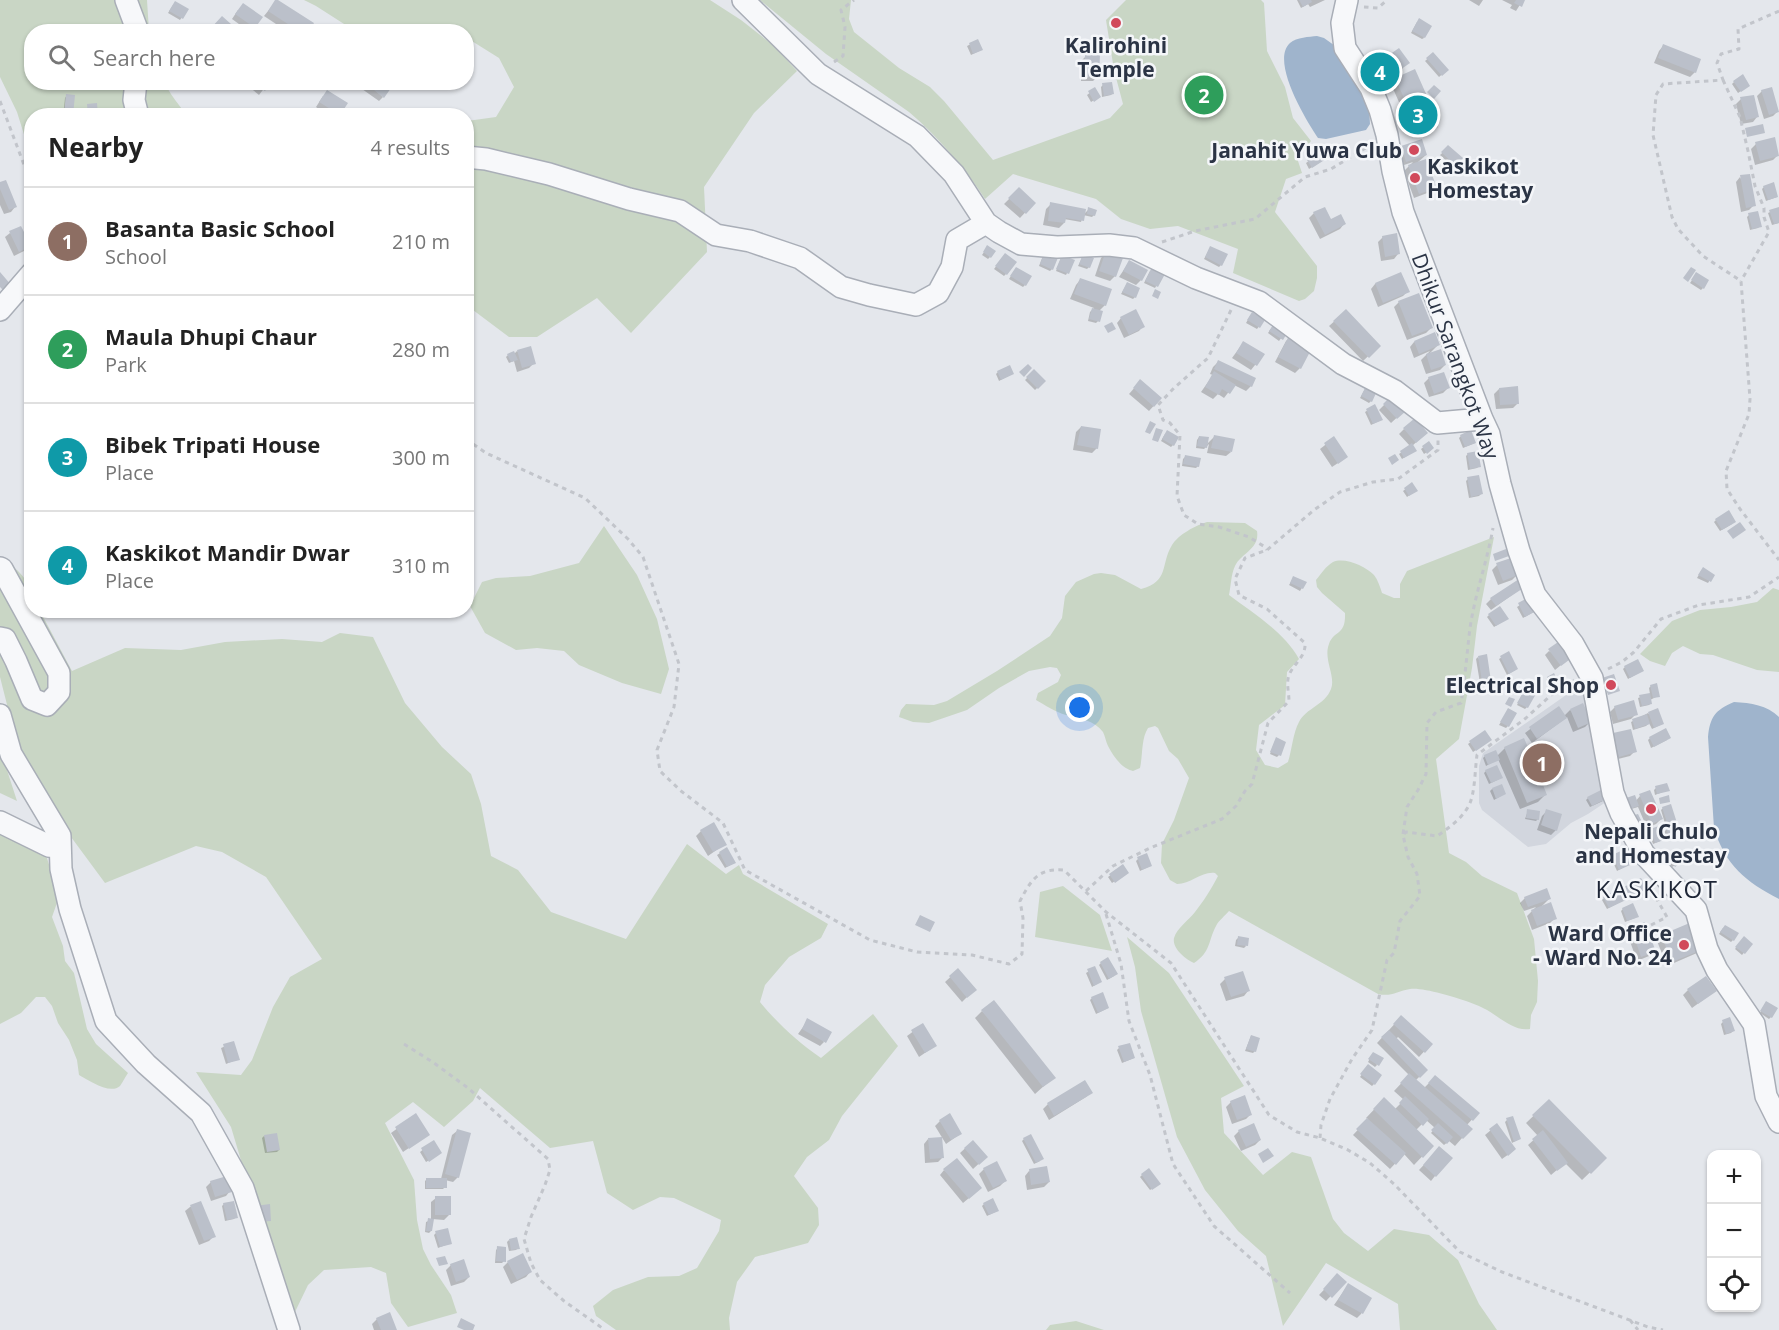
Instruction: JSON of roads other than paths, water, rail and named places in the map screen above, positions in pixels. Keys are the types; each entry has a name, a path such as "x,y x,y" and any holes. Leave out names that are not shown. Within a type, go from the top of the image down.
{"street":[{"path":"126,0 135,24"},
{"path":"743,0 818,74 917,136 954,174 986,223 1022,244 1057,247 1109,245 1134,248 1196,278 1258,302 1343,364 1395,391 1437,423 1482,419"},
{"name":"Dhikur Sarangkot Way","path":"1345,3 1342,23 1346,48 1371,88 1380,110 1403,212 1489,434 1519,551 1535,595 1573,644 1589,673 1613,793 1621,813 1644,854 1696,910 1707,949 1717,969 1754,1024 1766,1096 1779,1122"},
{"path":"135,90 136,108"},
{"path":"474,158 549,174 680,212 716,235 750,241 800,258 841,286 869,295 916,305 938,293 952,267 957,240 986,223"},
{"path":"0,310 24,282"},
{"path":"0,568 24,609"},
{"path":"0,638 5,639 32,699 47,705 59,692 59,673 29,618"},
{"path":"0,715 11,754 60,836 60,869 70,909 106,1021 146,1064 201,1113 243,1188 289,1330"},
{"path":"0,822 49,846 60,836"}],"water":[{"path":"1317,36 1338,48 1369,107 1370,124 1366,130 1326,139 1318,138 1299,105 1287,76 1284,63 1285,52 1293,41"},
{"path":"1734,702 1758,705 1779,717 1779,899 1756,886 1738,871 1724,852 1714,828 1709,730 1712,719 1718,711"}],"place":[{"name":"Kalirohini Temple","path":"1116,23"},
{"name":"Kaskikot Mandir Dwar","path":"1380,72"},
{"name":"Maula Dhupi Chaur","path":"1204,95"},
{"name":"Bibek Tripati House","path":"1418,115"},
{"name":"Janahit Yuwa Club","path":"1414,150"},
{"name":"Kaskikot Homestay","path":"1415,178"},
{"name":"Electrical Shop","path":"1611,685"},
{"name":"Basanta Basic School","path":"1542,763"},
{"name":"Nepali Chulo and Homestay","path":"1651,809"},
{"name":"Ward Office - Ward No. 24","path":"1684,945"}],"district":[{"name":"KASKIKOT","path":"1657,888"}]}
